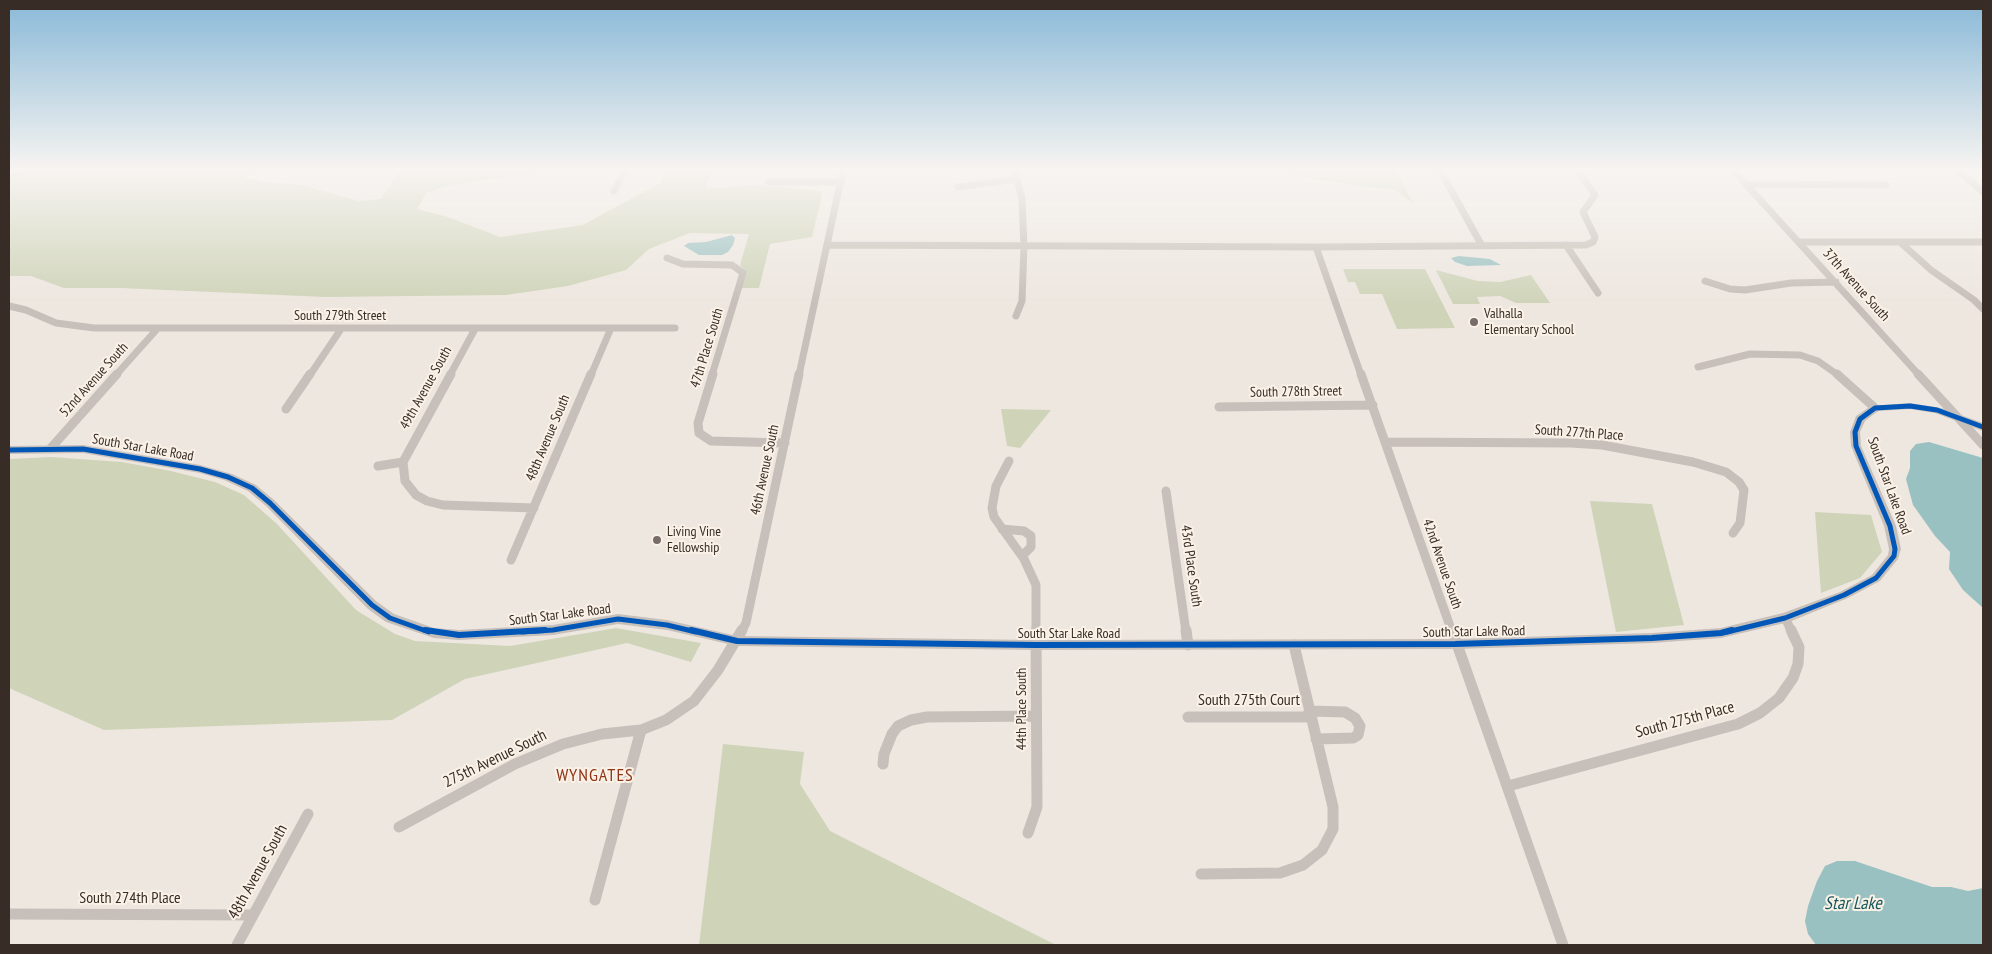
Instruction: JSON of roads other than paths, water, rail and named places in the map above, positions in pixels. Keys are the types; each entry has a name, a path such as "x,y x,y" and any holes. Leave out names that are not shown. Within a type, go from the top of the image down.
{"street":[{"name":"46th Avenue South","path":"640,730 666,720 694,701 712,679 737,641 746,623 834,215"},
{"path":"1016,316 1022,301 1024,247 1023,215"},
{"path":"1465,215 1482,246"},
{"path":"827,245 1316,247 1586,245 1594,240 1594,234 1584,215"},
{"name":"37th Avenue South","path":"1774,215 1961,418 1983,445"},
{"path":"1800,242 1983,242"},
{"path":"1901,242 1931,270 1974,300 1983,309"},
{"path":"1566,245 1598,293"},
{"name":"42nd Avenue South","path":"1316,247 1563,945"},
{"name":"47th Place South","path":"667,258 683,264 732,265 740,269 742,276 698,423 697,429 701,436 711,441 785,443"},
{"path":"1706,281 1730,289 1745,290 1791,282 1836,282"},
{"name":"South 279th Street","path":"9,306 26,310 56,323 74,326 341,329 675,328"},
{"name":"52nd Avenue South","path":"50,449 158,328"},
{"name":"48th Avenue South","path":"510,560 611,328"},
{"path":"286,409 341,329"},
{"name":"49th Avenue South","path":"404,462 422,424 475,329"},
{"path":"1698,367 1750,354 1800,355 1818,360 1832,369 1875,408 1889,406 1937,410 1983,427"},
{"name":"South 278th Street","path":"1218,407 1373,405"},
{"name":"South Star Lake Road","path":"9,450 50,449 100,452 200,469 228,477 252,488 372,605 390,618 434,633 459,635 553,630 618,619 668,625 737,641 1036,645 1455,644 1652,638 1721,633 1785,618 1862,587 1876,578 1894,556 1894,538 1890,526 1856,446 1857,422 1875,408"},
{"name":"South 277th Place","path":"1386,442 1571,443 1602,445 1693,462 1726,472 1742,486 1745,494 1740,523 1733,533"},
{"name":"44th Place South","path":"1009,461 999,476 993,497 994,517 1022,556 1031,571 1036,585 1037,807 1028,833"},
{"path":"378,466 404,462 403,475 408,486 421,498 443,505 534,508"},
{"name":"43rd Place South","path":"1166,491 1188,644"},
{"path":"1002,530 1024,531 1031,536 1031,547 1022,556"},
{"name":"South 275th Place","path":"1508,786 1738,724 1760,713 1779,698 1794,678 1798,664 1799,647 1785,618"},
{"path":"1201,874 1280,873 1303,865 1322,850 1333,829 1333,807 1294,645"},
{"path":"1310,714 1345,712 1355,718 1360,726 1358,735 1353,738 1316,739"},
{"name":"South 275th Court","path":"1188,716 1310,714"},
{"path":"883,764 884,754 892,734 898,726 911,720 928,716 1036,716"},
{"path":"595,900 640,730"},
{"name":"275th Avenue South","path":"399,827 515,764 563,744 602,734 640,730"},
{"name":"48th Avenue South","path":"237,945 308,814"},
{"name":"South 274th Place","path":"9,914 252,915"}],"water":[{"path":"732,235 735,238 733,245 728,252 722,255 699,255 684,246 688,243 706,242"},
{"path":"1459,256 1490,259 1501,265 1467,266 1455,262 1451,258"},
{"path":"1929,442 1983,458 1983,608 1963,590 1949,569 1950,552 1935,536 1913,505 1906,479 1910,468 1910,451 1916,444"},
{"name":"Star Lake","path":"1837,861 1855,861 1932,887 1951,887 1968,891 1983,888 1983,945 1816,945 1808,934 1805,921 1808,906 1825,866"}],"place":[{"name":"Valhalla Elementary School","path":"1474,322"},
{"name":"Living Vine Fellowship","path":"657,540"}],"district":[{"name":"WYNGATES","path":"595,776"}]}
